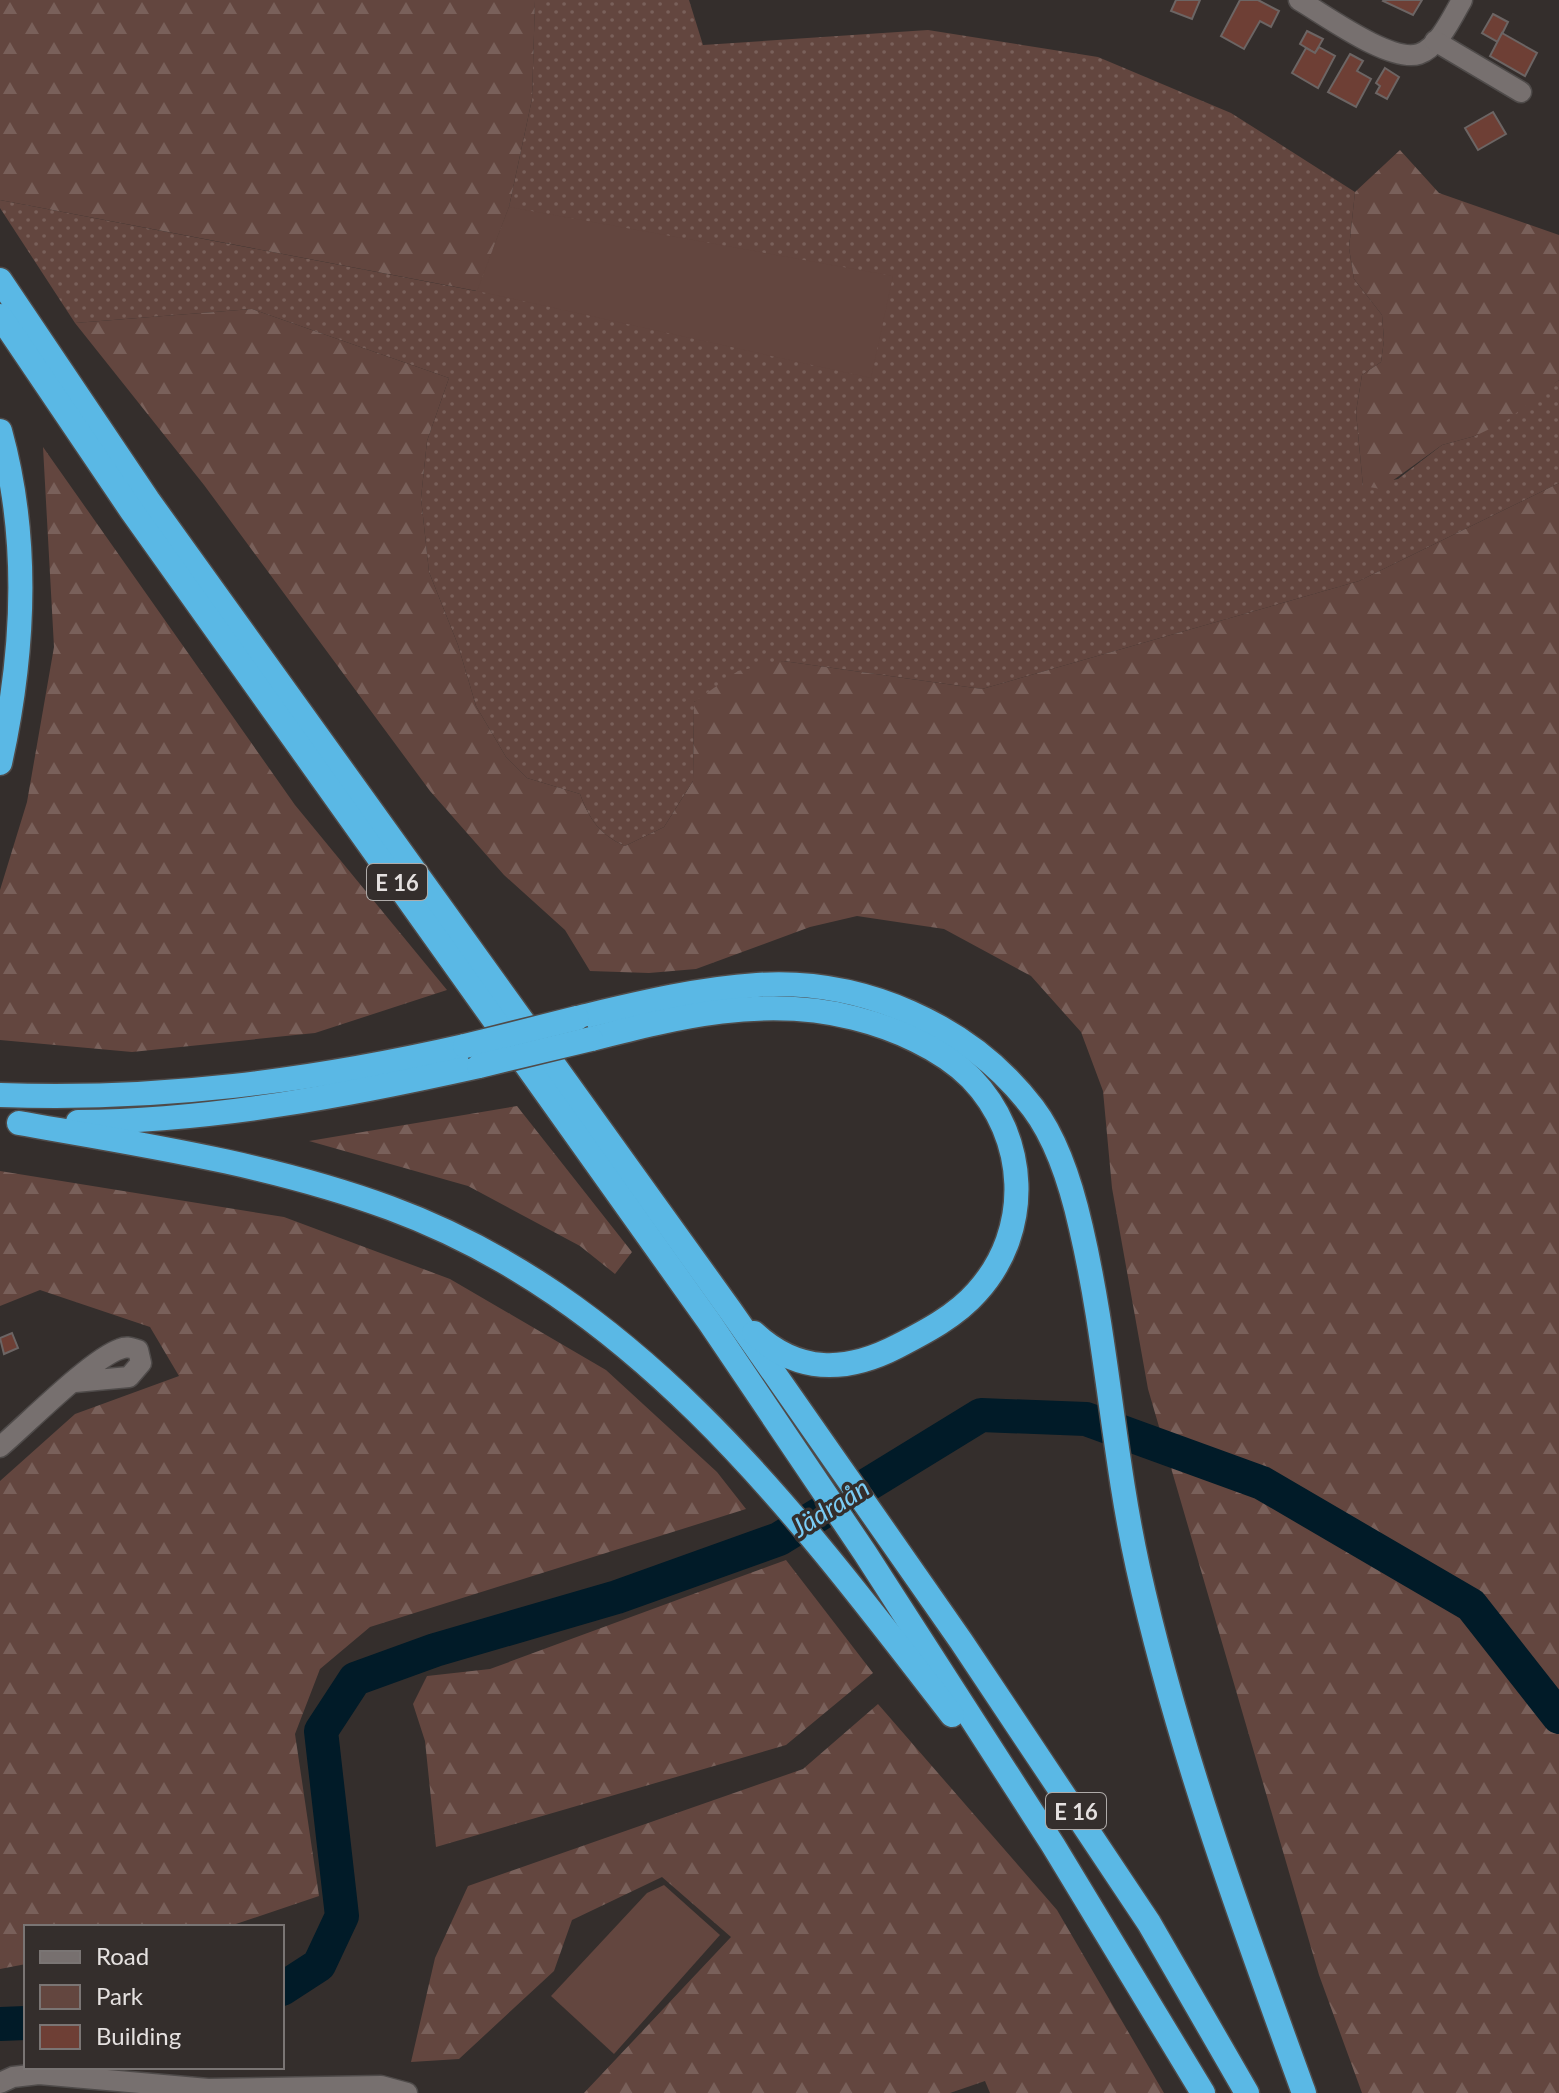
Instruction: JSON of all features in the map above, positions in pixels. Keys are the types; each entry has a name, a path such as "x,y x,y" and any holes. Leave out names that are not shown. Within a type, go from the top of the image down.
{"highway":[{"name":"E 16","path":"0,280 157,513 730,1310 1085,1824 1149,1923 1247,2093"},
{"name":"E 16","path":"0,316 131,510 595,1156 795,1448 1053,1845 1203,2093"},
{"path":"0,431 17,515 20,567 17,670 0,763"},
{"path":"0,1095 114,1097 215,1090 309,1077 465,1046 713,989 761,984 811,986 856,994 911,1011 951,1033 986,1059 1034,1109 1070,1187 1081,1227 1118,1465 1157,1655 1177,1726 1304,2093"},
{"path":"9,1122 131,1122 316,1099 479,1066 674,1018 745,1009 808,1010 854,1017 898,1033 940,1054 969,1077 1003,1124 1013,1154 1017,1209 997,1266 977,1292 953,1314 887,1352 838,1367 817,1367 795,1361 764,1343 730,1310"},
{"path":"9,1122 249,1166 391,1208 456,1235 588,1316 678,1391 753,1469 835,1563 1053,1845"}],"street":[{"path":"1299,0 1397,54 1418,54 1435,41 1462,0"},
{"path":"1435,41 1521,92"},
{"path":"0,1447 75,1382"},
{"path":"0,2083 13,2077 39,2074 208,2089 381,2086 407,2093"}],"green space":[{"path":"0,0 535,0 532,99 509,207 477,291 0,200"},
{"path":"535,0 689,0 703,45 928,30 1098,57 1231,113 1355,192 1349,248 1354,279 1382,315 1384,340 1381,362 1362,375 1356,412 1363,486 1398,479 1442,445 1475,436 1559,380 1559,483 1359,581 982,689 783,661 694,702 693,781 664,827 625,846 596,825 580,794 527,778 506,757 476,706 458,645 429,572 421,498 427,441 449,378 252,309 75,323 0,208 0,200 476,291 509,207 532,99"},
{"path":"1400,150 1439,193 1559,235 1559,380 1506,421 1475,436 1442,445 1381,489 1363,486 1356,412 1362,375 1381,362 1384,340 1382,315 1354,279 1349,248 1355,192"},
{"path":"509,207 893,276 871,378 477,291"},
{"path":"252,309 449,378 427,441 421,498 429,572 458,645 476,706 506,757 527,778 580,794 596,825 625,846 664,827 693,781 694,702 738,671 783,661 982,689 1359,581 1559,483 1559,2093 1362,2093 1319,1975 1148,1389 1112,1188 1103,1091 1081,1032 1031,976 944,929 857,916 810,927 696,969 649,973 590,971 565,930 504,875 430,791 204,485 75,323"},
{"path":"43,447 295,805 447,990 315,1033 132,1052 0,1040 0,890 27,802 54,647"},
{"path":"517,1106 632,1252 615,1274 580,1246 468,1186 309,1141"},
{"path":"0,1171 284,1217 450,1279 606,1370 717,1472 746,1509 370,1627 320,1669 295,1734 319,1896 233,1925 24,1925 24,1964 0,1969 0,1481 75,1414 179,1376 150,1327 40,1290 0,1306"},
{"path":"786,1560 873,1673 786,1745 436,1847 425,1741 413,1704 427,1676 490,1669"},
{"path":"878,1704 1057,1910 1164,2093 990,2093 985,2081 950,2093 584,2093 731,1937 662,1877 572,1920 554,1971 459,2059 411,2062 435,1958 468,1886 803,1769"},
{"path":"664,1885 720,1935 614,2054 551,1996 647,1893"}],"building":[{"path":"1176,0 1200,0 1192,19 1171,11"},
{"path":"1240,0 1258,0 1279,11 1271,27 1260,21 1244,49 1221,36"},
{"path":"1384,0 1422,0 1413,15 1383,1"},
{"path":"1493,14 1508,22 1498,42 1482,33"},
{"path":"1307,31 1323,39 1315,53 1300,44"},
{"path":"1502,33 1537,53 1525,76 1490,56"},
{"path":"1319,47 1335,56 1318,88 1292,73 1306,48 1315,53"},
{"path":"1350,54 1363,61 1357,71 1371,79 1356,107 1328,92"},
{"path":"1385,68 1399,77 1387,99 1376,93 1380,86 1376,83"},
{"path":"1493,112 1506,134 1478,150 1465,128"},
{"path":"12,1333 18,1348 4,1354 0,1338"}],"waterway":[{"name":"Jädraån","path":"284,1988 319,1965 342,1916 321,1731 355,1679 435,1650 617,1597 779,1539 981,1415 1086,1419 1262,1483 1471,1605 1559,1717"},
{"name":"Jädraån","path":"0,2024 24,2023"}]}
